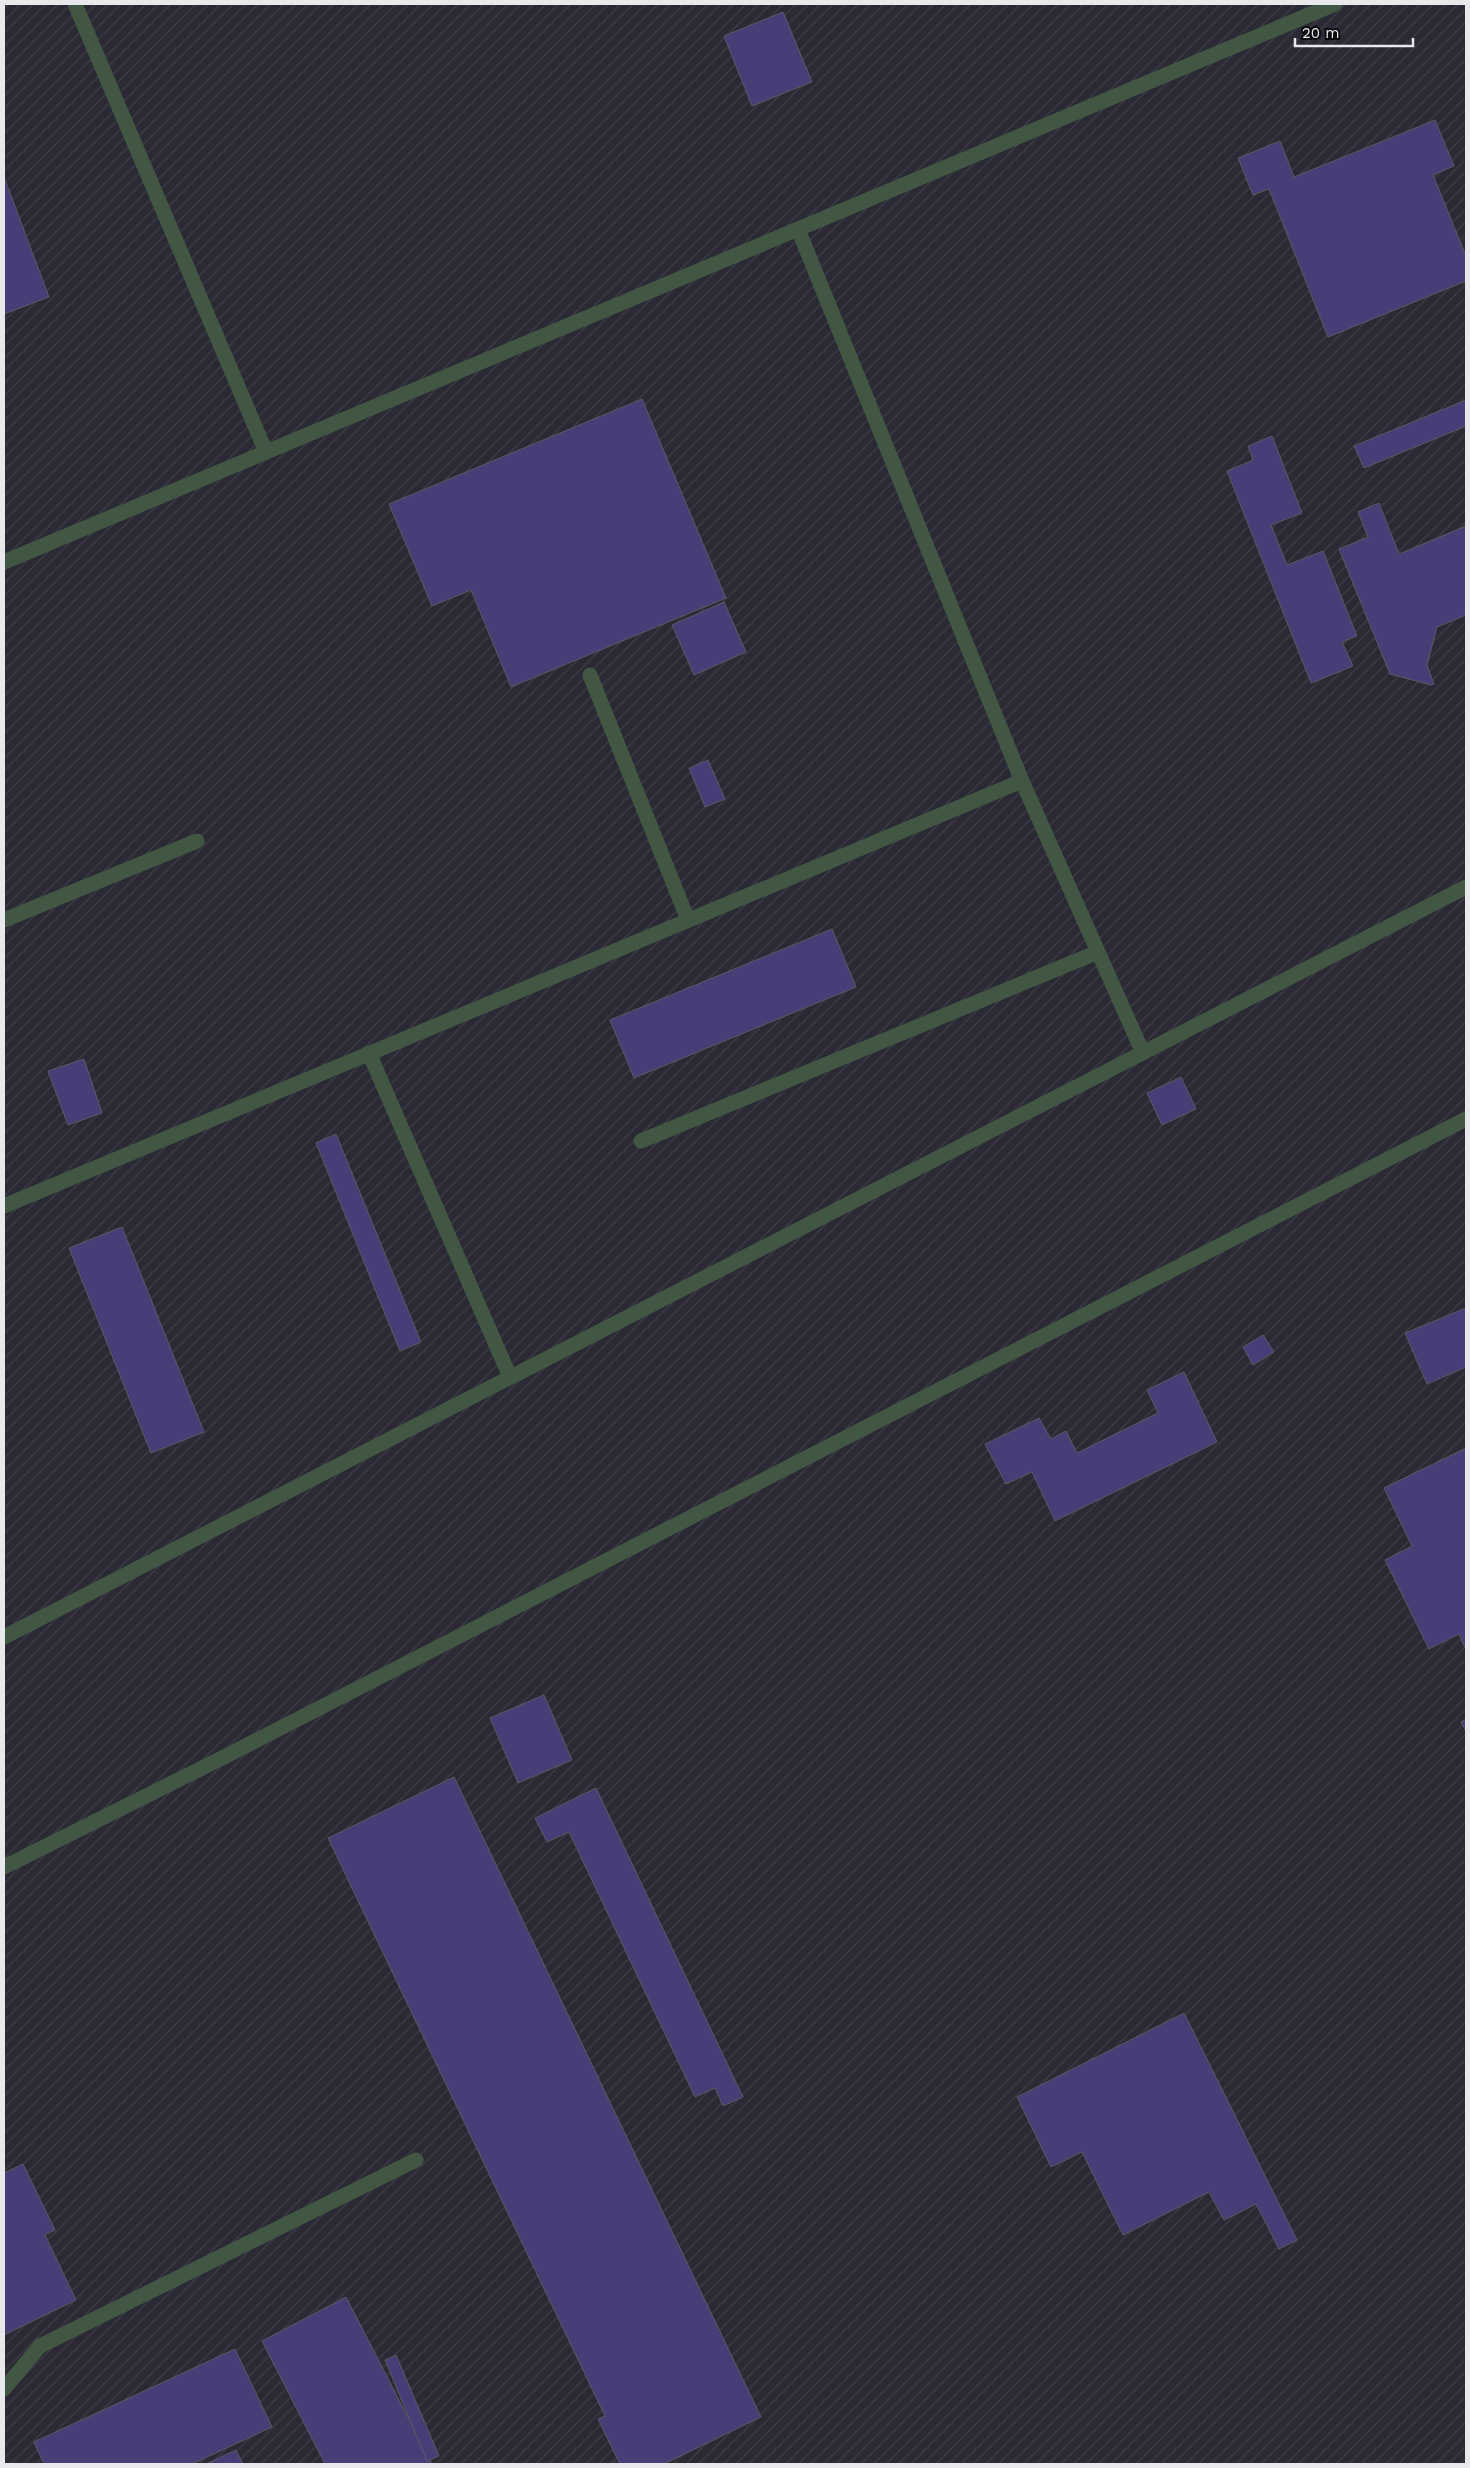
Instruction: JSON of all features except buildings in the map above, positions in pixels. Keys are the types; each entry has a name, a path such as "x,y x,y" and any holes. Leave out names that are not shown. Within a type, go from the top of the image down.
{"street":[{"path":"76,4 264,447"},
{"path":"4,562 264,447 798,229 1335,4"},
{"path":"798,229 1022,781 1143,1053"},
{"path":"590,675 688,920"},
{"path":"4,1206 1022,781"},
{"path":"4,920 197,841"},
{"path":"4,1637 1466,887"},
{"path":"641,1141 1098,952"},
{"path":"369,1053 510,1377"},
{"path":"4,1867 231,1754 1466,1119"},
{"path":"4,2388 40,2346 416,2160"}],"shaded area":[{"path":"4,4 1466,4 1466,2464 4,2464"}]}
